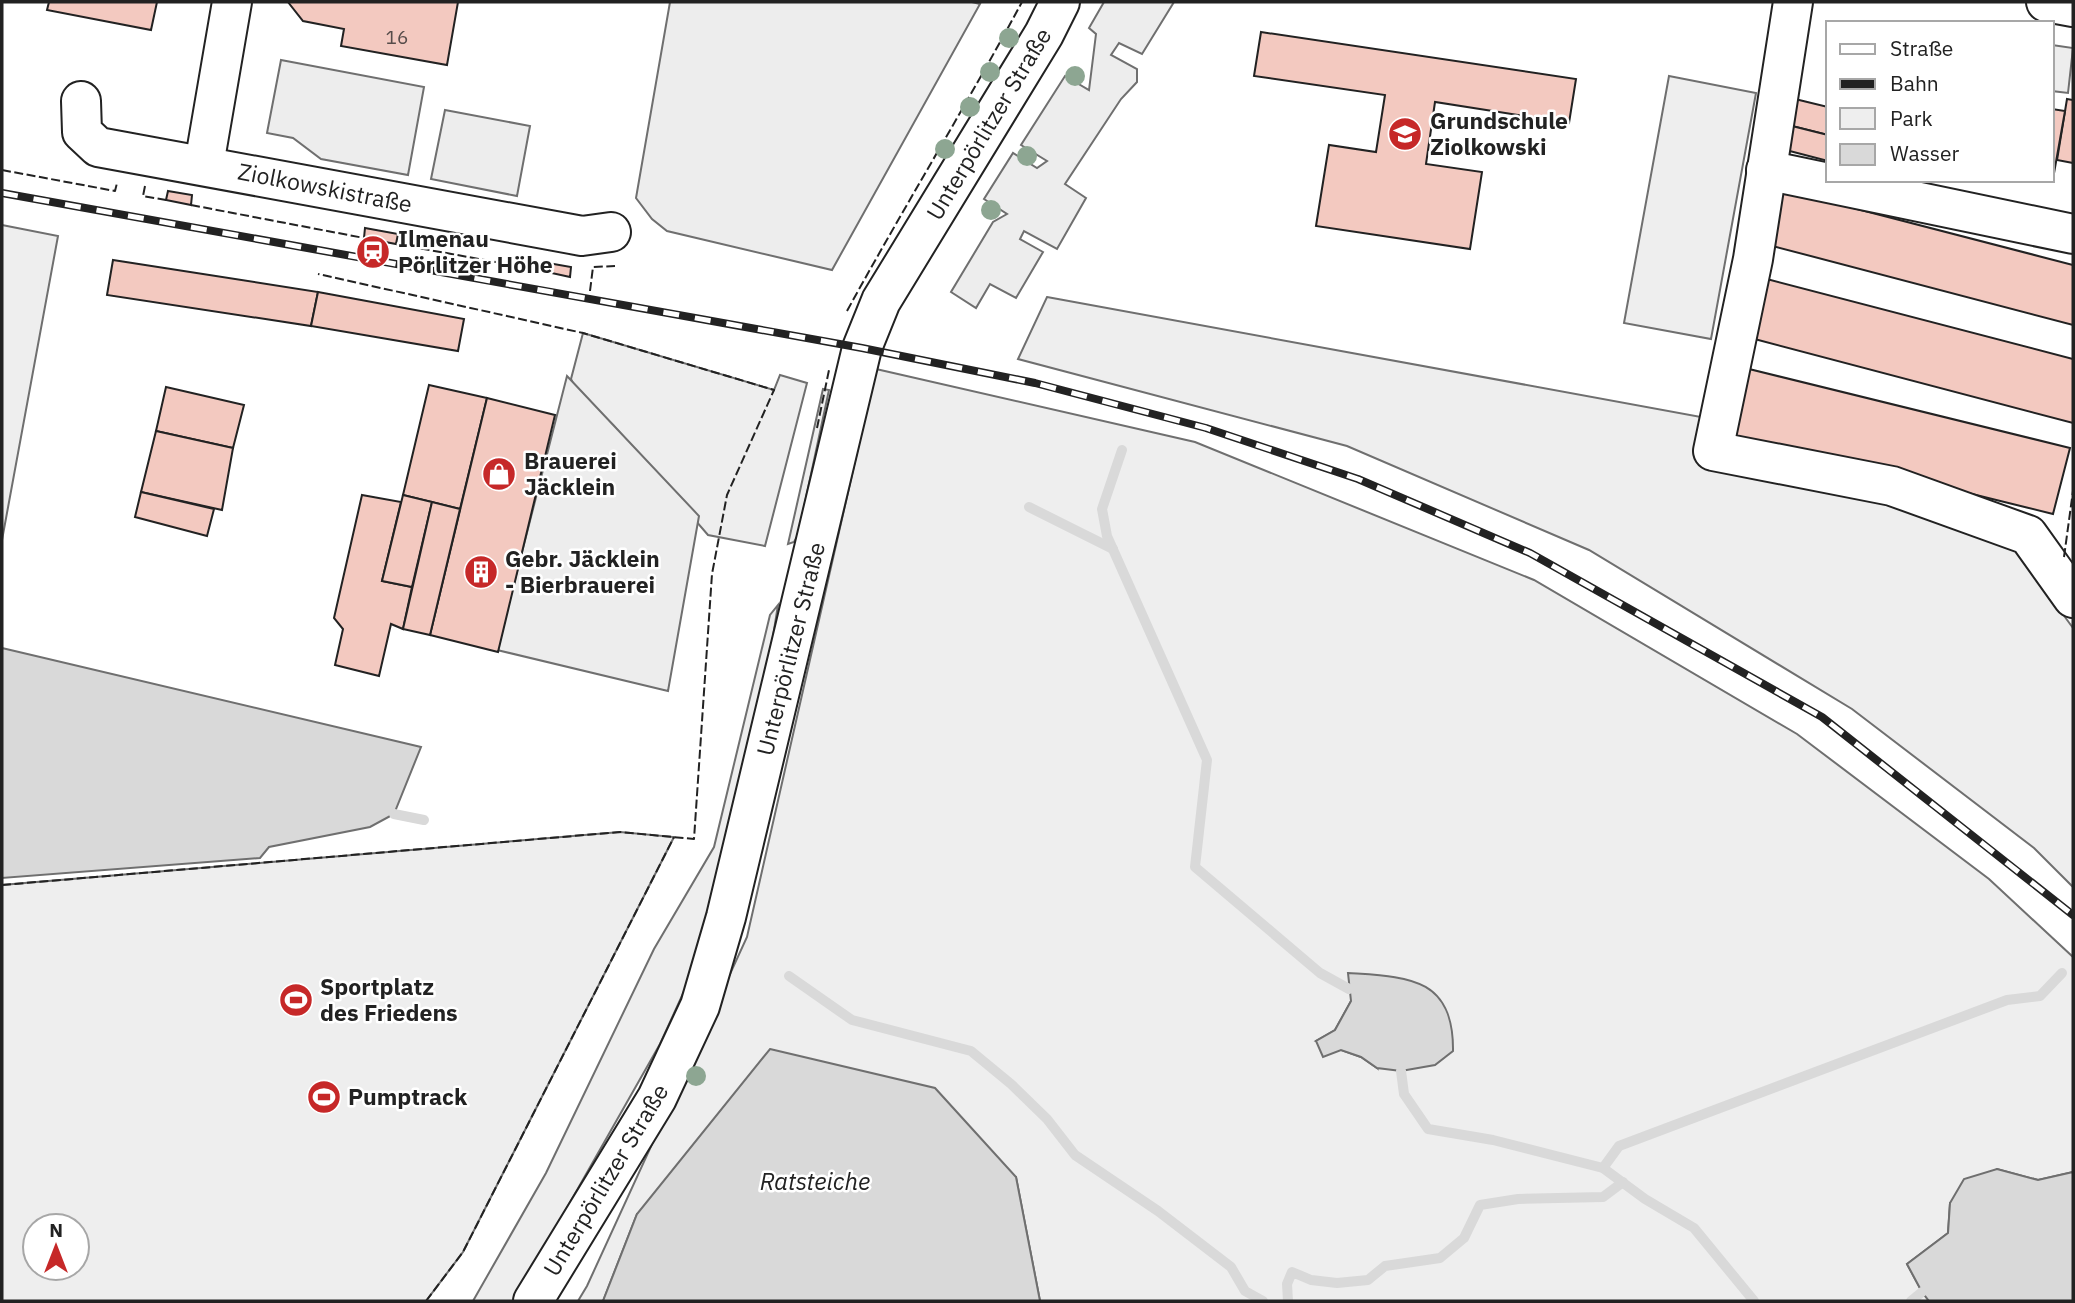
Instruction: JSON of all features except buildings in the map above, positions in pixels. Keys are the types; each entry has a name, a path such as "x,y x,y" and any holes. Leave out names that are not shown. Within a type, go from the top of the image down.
{"street":[{"path":"204,165 232,2"},
{"name":"Unterpörlitzer Straße","path":"533,1301 657,1098 700,1006 726,917 862,348 881,302 1044,34 1060,2"},
{"path":"1793,2 1753,260 1713,451 1892,486 2028,535 2073,598"},
{"path":"2046,2 2073,7"},
{"name":"Ziolkowskistraße","path":"80,101 82,132 98,147 582,236 611,232"},
{"path":"1766,170 2073,234"}],"green space":[{"path":"1669,76 1756,93 1711,339 1624,323"},
{"path":"2,225 58,236 2,540"},
{"path":"1047,297 1701,417 1696,440 2004,534 2073,628 2073,887 2034,848 1852,709 1589,550 1347,446 1018,359"},
{"path":"583,333 774,390 780,375 807,383 765,546 708,535 614,426 575,388 571,379"},
{"path":"876,369 1195,442 1534,580 1797,734 1989,879 2073,957 2073,1172 2038,1180 1997,1169 1950,1203 1948,1233 1907,1264 1929,1301 1040,1301 1016,1177 637,1214 603,1301 578,1301 747,937","holes":["1351,1001 1377,1068 1361,1057 1316,1041 1335,1030"]},
{"path":"823,389 829,390 798,535 794,542 788,544"},
{"path":"778,605 742,783 691,976 660,1044 514,1301 473,1301 546,1173 654,949 714,847 770,615"},
{"name":"Sportplatz des Friedens","path":"620,832 674,837 463,1252 426,1301 2,1301 2,885"}],"shaded area":[{"path":"670,2 980,4 832,270 667,231 652,219 636,198"},
{"path":"1104,2 1174,2 1142,54 1119,43 1111,55 1137,69 1137,82 1121,99 1065,184 1086,198 1057,249 1024,231 1020,239 1043,252 1016,298 990,284 976,308 951,292 993,222 1007,214 984,199 1013,153 1037,168 1047,161 1021,145 1065,76 1089,90 1096,34 1089,28"},
{"path":"2054,45 2073,48 2068,93 2054,91"},
{"path":"281,60 424,87 408,175 321,159 293,138 267,133"},
{"path":"445,110 530,126 517,196 431,179"},
{"path":"567,376 699,516 668,691 497,650"}],"water":[{"path":"2,648 421,747 394,814 370,827 269,847 260,858 2,878"},
{"path":"1348,973 1407,980 1423,985 1436,994 1445,1008 1451,1026 1453,1051 1435,1065 1401,1071 1377,1068 1361,1057 1341,1050 1323,1057 1316,1041 1335,1030 1351,1001"},
{"name":"Ratsteiche","path":"770,1049 935,1088 1016,1177 1040,1301 603,1301 637,1214"},
{"path":"1997,1169 2038,1180 2073,1172 2073,1301 1929,1301 1922,1292 1907,1264 1948,1233 1950,1203 1964,1179"}],"waterway":[{"path":"1122,450 1102,509 1107,536 1207,760 1195,867 1320,973 1349,989"},
{"path":"1029,507 1113,549"},
{"path":"394,814 424,820"},
{"path":"1603,1168 1619,1146 2007,1000 2040,996 2062,973"},
{"path":"789,976 852,1020 971,1051 1047,1119 1075,1155 1158,1211 1231,1267 1245,1291 1263,1301"},
{"path":"1401,1071 1404,1094 1428,1129 1493,1140 1603,1168 1645,1199 1694,1228 1754,1301"},
{"path":"1288,1301 1287,1284 1292,1272 1311,1280 1337,1283 1368,1280 1385,1266 1440,1258 1464,1238 1480,1205 1518,1199 1603,1197 1623,1182"},
{"path":"1911,1301 1922,1292"}],"railway":[{"path":"2,193 862,348 1035,383 1206,428 1358,479 1530,553 1822,717 2073,915"}],"fence":[{"path":"847,311 1022,2"},
{"path":"2,170 115,191 117,183"},
{"path":"145,186 143,196 166,200"},
{"path":"191,205 364,238"},
{"path":"396,244 546,271 547,266"},
{"path":"590,291 593,267 615,266"},
{"path":"2,885 620,832 694,839 712,574 727,495 774,390 583,333 318,274"},
{"path":"817,428 829,370"},
{"path":"2064,557 2073,491"},
{"path":"426,1301 463,1252 674,837"}],"place":[{"name":"Grundschule Ziolkowski","path":"1405,134"},
{"name":"Ilmenau Pörlitzer Höhe","path":"373,252"},
{"name":"Brauerei Jäcklein","path":"499,474"},
{"name":"Gebr. Jäcklein - Bierbrauerei","path":"481,572"},
{"name":"Sportplatz des Friedens","path":"296,1000"},
{"name":"Pumptrack","path":"324,1097"}]}
